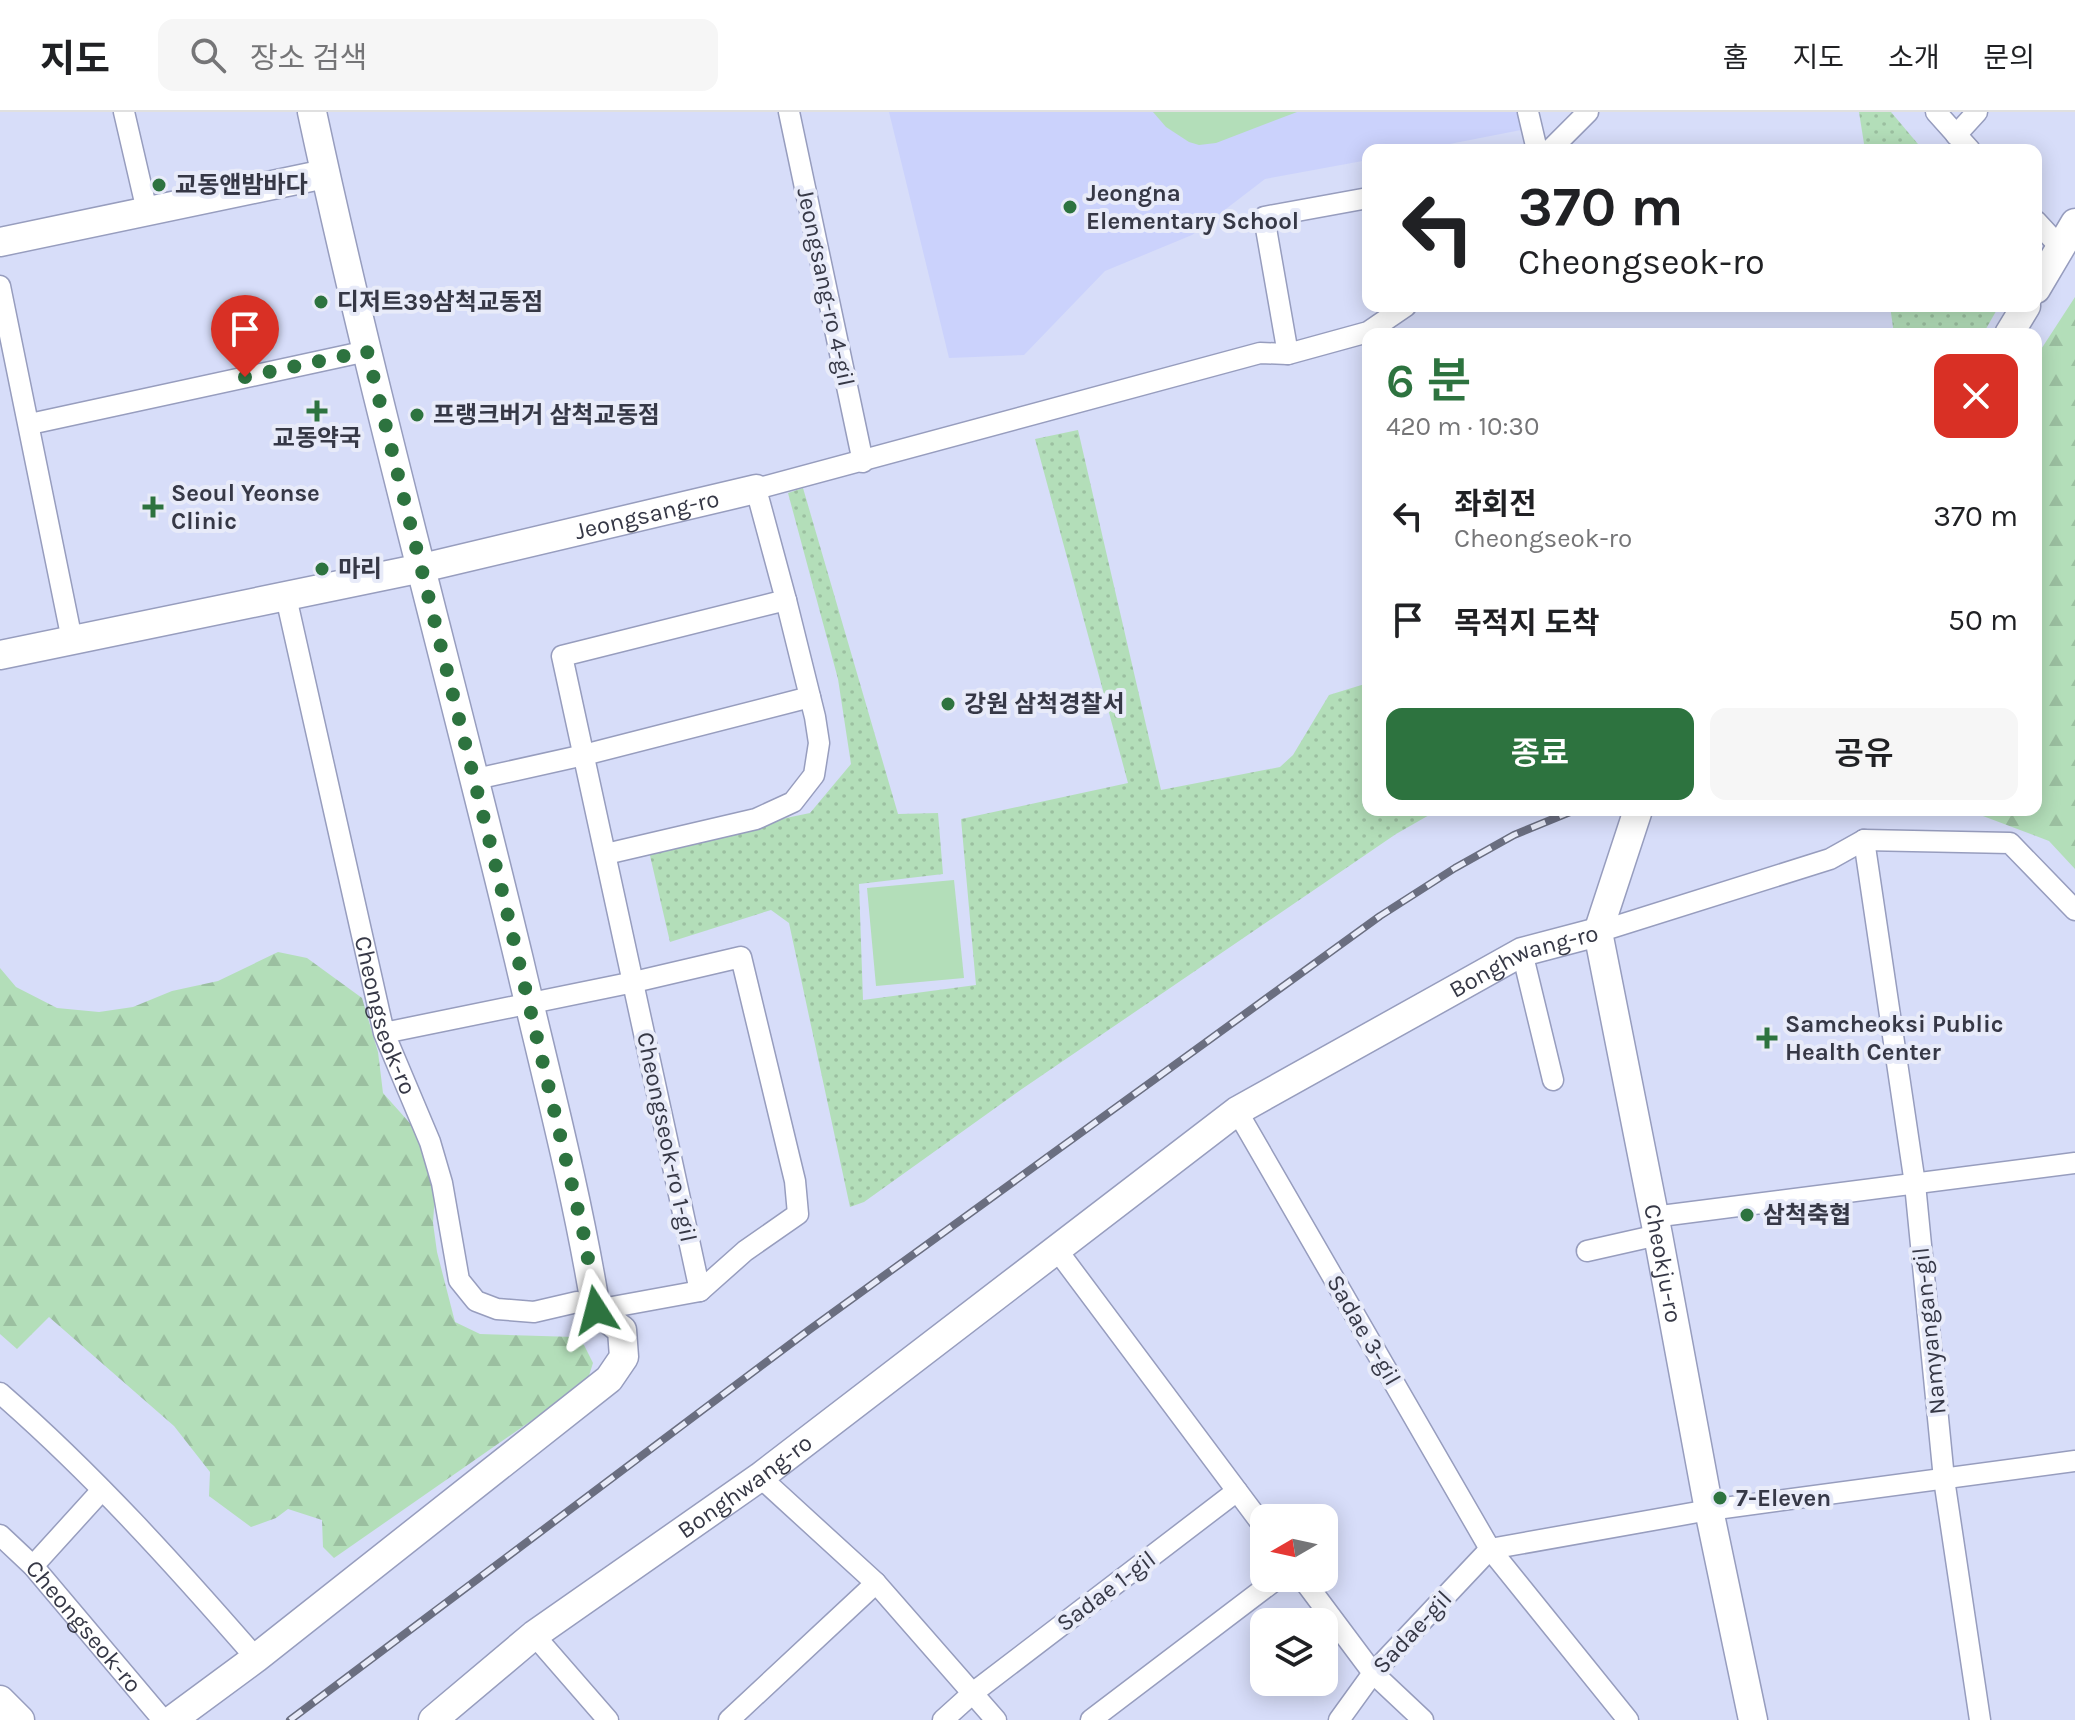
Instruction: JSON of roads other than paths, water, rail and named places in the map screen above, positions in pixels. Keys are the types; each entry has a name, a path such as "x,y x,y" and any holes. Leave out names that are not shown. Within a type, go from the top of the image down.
{"street":[{"path":"124,112 147,211"},
{"path":"172,1720 256,1658 609,1379 624,1357 622,1330 596,1310 585,1240 476,779 367,351 312,112"},
{"name":"Jeongsang-ro 4-gil","path":"789,112 863,462"},
{"path":"1528,112 1536,144"},
{"path":"1556,144 1588,112"},
{"path":"1936,112 1963,142 1977,112"},
{"path":"0,242 325,174"},
{"path":"1288,354 1264,217 1362,199"},
{"path":"2042,279 2075,223"},
{"path":"2042,227 2061,248"},
{"path":"0,286 72,640"},
{"name":"Jeongsang-ro","path":"1374,328 1397,312"},
{"name":"Jeongsang-ro","path":"0,655 422,568 863,462 1260,353 1288,354 1362,334"},
{"path":"30,424 367,351"},
{"path":"606,854 756,819 793,802 814,775 819,743 810,697 756,489"},
{"name":"Cheongseok-ro","path":"286,597 384,1033 430,1142 442,1183 459,1280 476,1301 497,1309 534,1312 577,1302 596,1310 700,1291"},
{"name":"Cheongseok-ro 1-gil","path":"700,1291 562,656 786,600"},
{"path":"476,779 584,755 810,697"},
{"name":"Cheokju-ro","path":"1636,816 1598,932 1709,1510 1753,1720"},
{"path":"1864,840 2010,843 2075,910"},
{"name":"Bonghwang-ro","path":"433,1720 534,1635 760,1477 1237,1111 1522,952 1598,932 1830,859 1864,840"},
{"name":"Namyangan-gil","path":"1864,840 1915,1184 1944,1479 1980,1720"},
{"path":"1522,952 1553,1080"},
{"path":"384,1033 741,957 795,1181 798,1214 745,1251 700,1291"},
{"name":"Sadae 3-gil","path":"1237,1111 1490,1549"},
{"path":"1587,1251 1655,1226 1915,1184 2075,1163"},
{"path":"1057,1250 1250,1508"},
{"path":"0,1393 46,1433 139,1527 256,1658"},
{"path":"1628,1720 1490,1549 1709,1510 2075,1461"},
{"path":"760,1477 876,1583 996,1720"},
{"path":"33,1566 102,1490"},
{"name":"Sadae 1-gil","path":"943,1720 974,1692 1237,1491"},
{"name":"Cheongseok-ro","path":"0,1535 33,1566 163,1720"},
{"name":"Sadae-gil","path":"1339,1720 1373,1673 1490,1549"},
{"path":"729,1720 876,1583"},
{"path":"1091,1720 1260,1592"},
{"path":"1312,1592 1373,1673 1423,1720"},
{"path":"534,1635 608,1720"},
{"path":"0,1700 20,1720"}],"railway":[{"path":"290,1720 809,1330 1380,916 1514,835 1560,816"}],"place":[{"name":"교동앤밤바다","path":"159,185"},
{"name":"Jeongna Elementary School","path":"1070,207"},
{"name":"디저트39삼척교동점","path":"321,302"},
{"name":"교동약국","path":"317,411"},
{"name":"프랭크버거 삼척교동점","path":"417,415"},
{"name":"Seoul Yeonse Clinic","path":"153,507"},
{"name":"마리","path":"322,569"},
{"name":"강원 삼척경찰서","path":"948,704"},
{"name":"Samcheoksi Public Health Center","path":"1767,1038"},
{"name":"삼척축협","path":"1747,1215"},
{"name":"7-Eleven","path":"1720,1498"}]}
